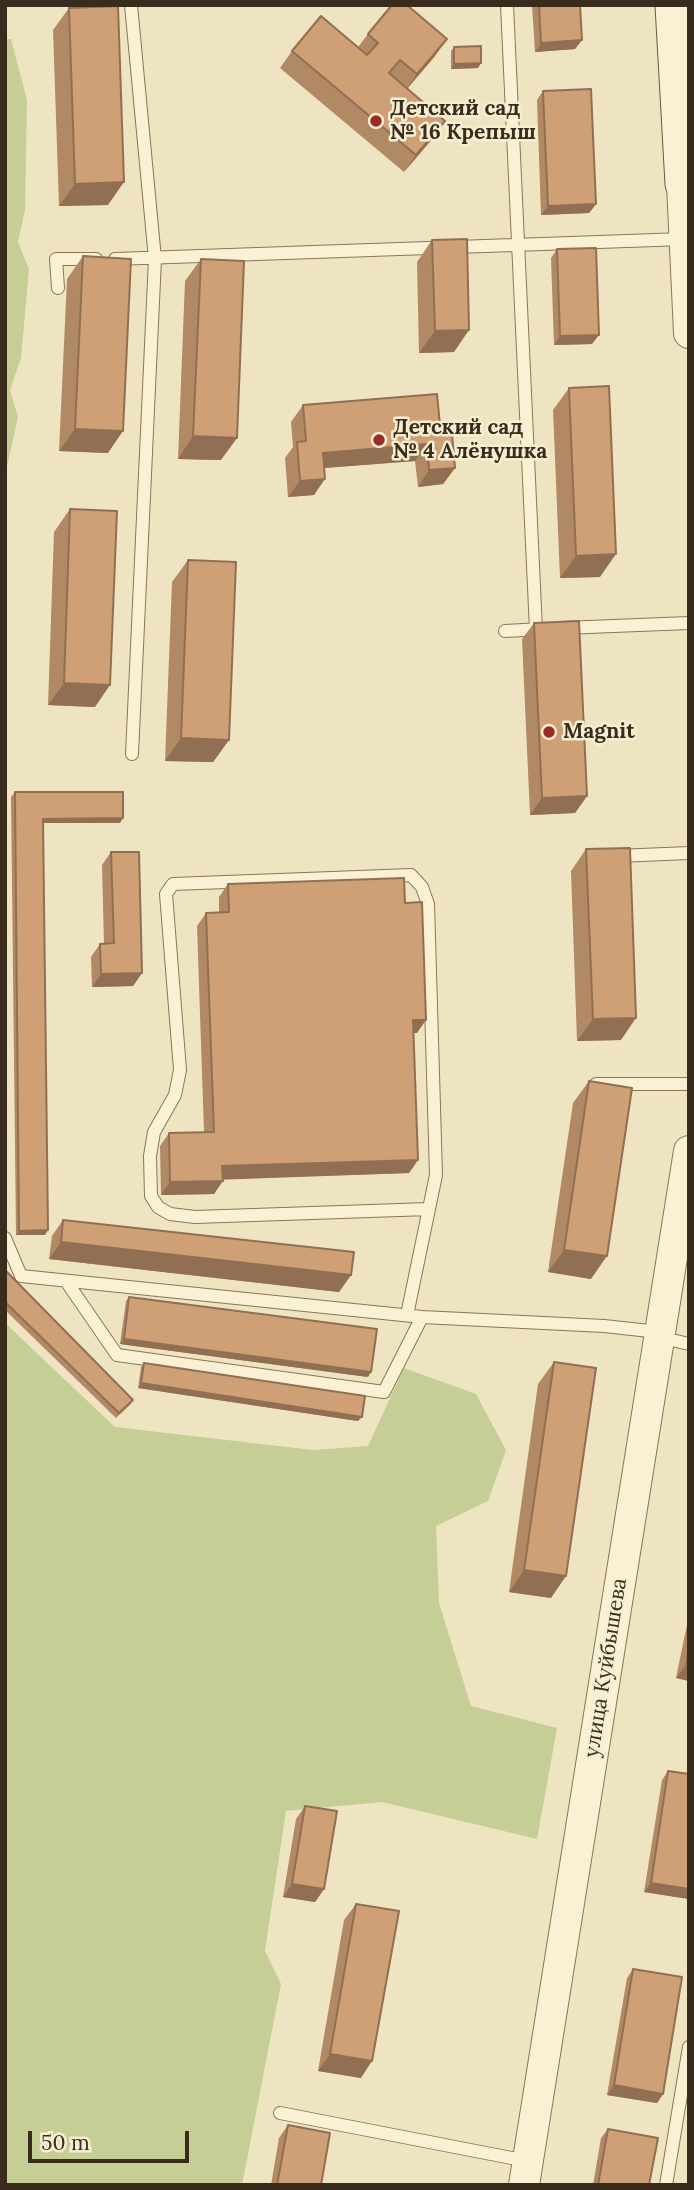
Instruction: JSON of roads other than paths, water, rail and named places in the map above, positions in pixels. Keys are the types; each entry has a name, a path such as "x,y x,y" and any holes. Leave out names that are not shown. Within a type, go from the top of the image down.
{"main road":[{"path":"672,5 685,183"}],"street":[{"path":"685,183 689,333"},
{"name":"улица Куйбышева","path":"526,2173 689,1151"}],"lane":[{"path":"131,5 155,259 132,754"},
{"path":"507,5 536,630"},
{"path":"58,288 56,259 155,259 685,239"},
{"path":"505,631 689,623"},
{"path":"599,856 689,853"},
{"path":"407,1315 429,1209 436,1175 428,904 422,887 411,875 173,884 166,894 180,1070 175,1095 154,1132 149,1156 151,1196 158,1207 170,1214 195,1217 429,1209"},
{"path":"596,1084 689,1084"},
{"path":"5,1238 21,1276 422,1317 604,1326 659,1335 689,1344"},
{"path":"66,1281 117,1355 384,1392 422,1317"},
{"path":"666,2185 689,2047"},
{"path":"280,2113 526,2173"}],"place":[{"name":"Детский сад № 16 Крепыш","path":"376,121"},
{"name":"Детский сад № 4 Алёнушка","path":"379,440"},
{"name":"Magnit","path":"549,732"}]}
